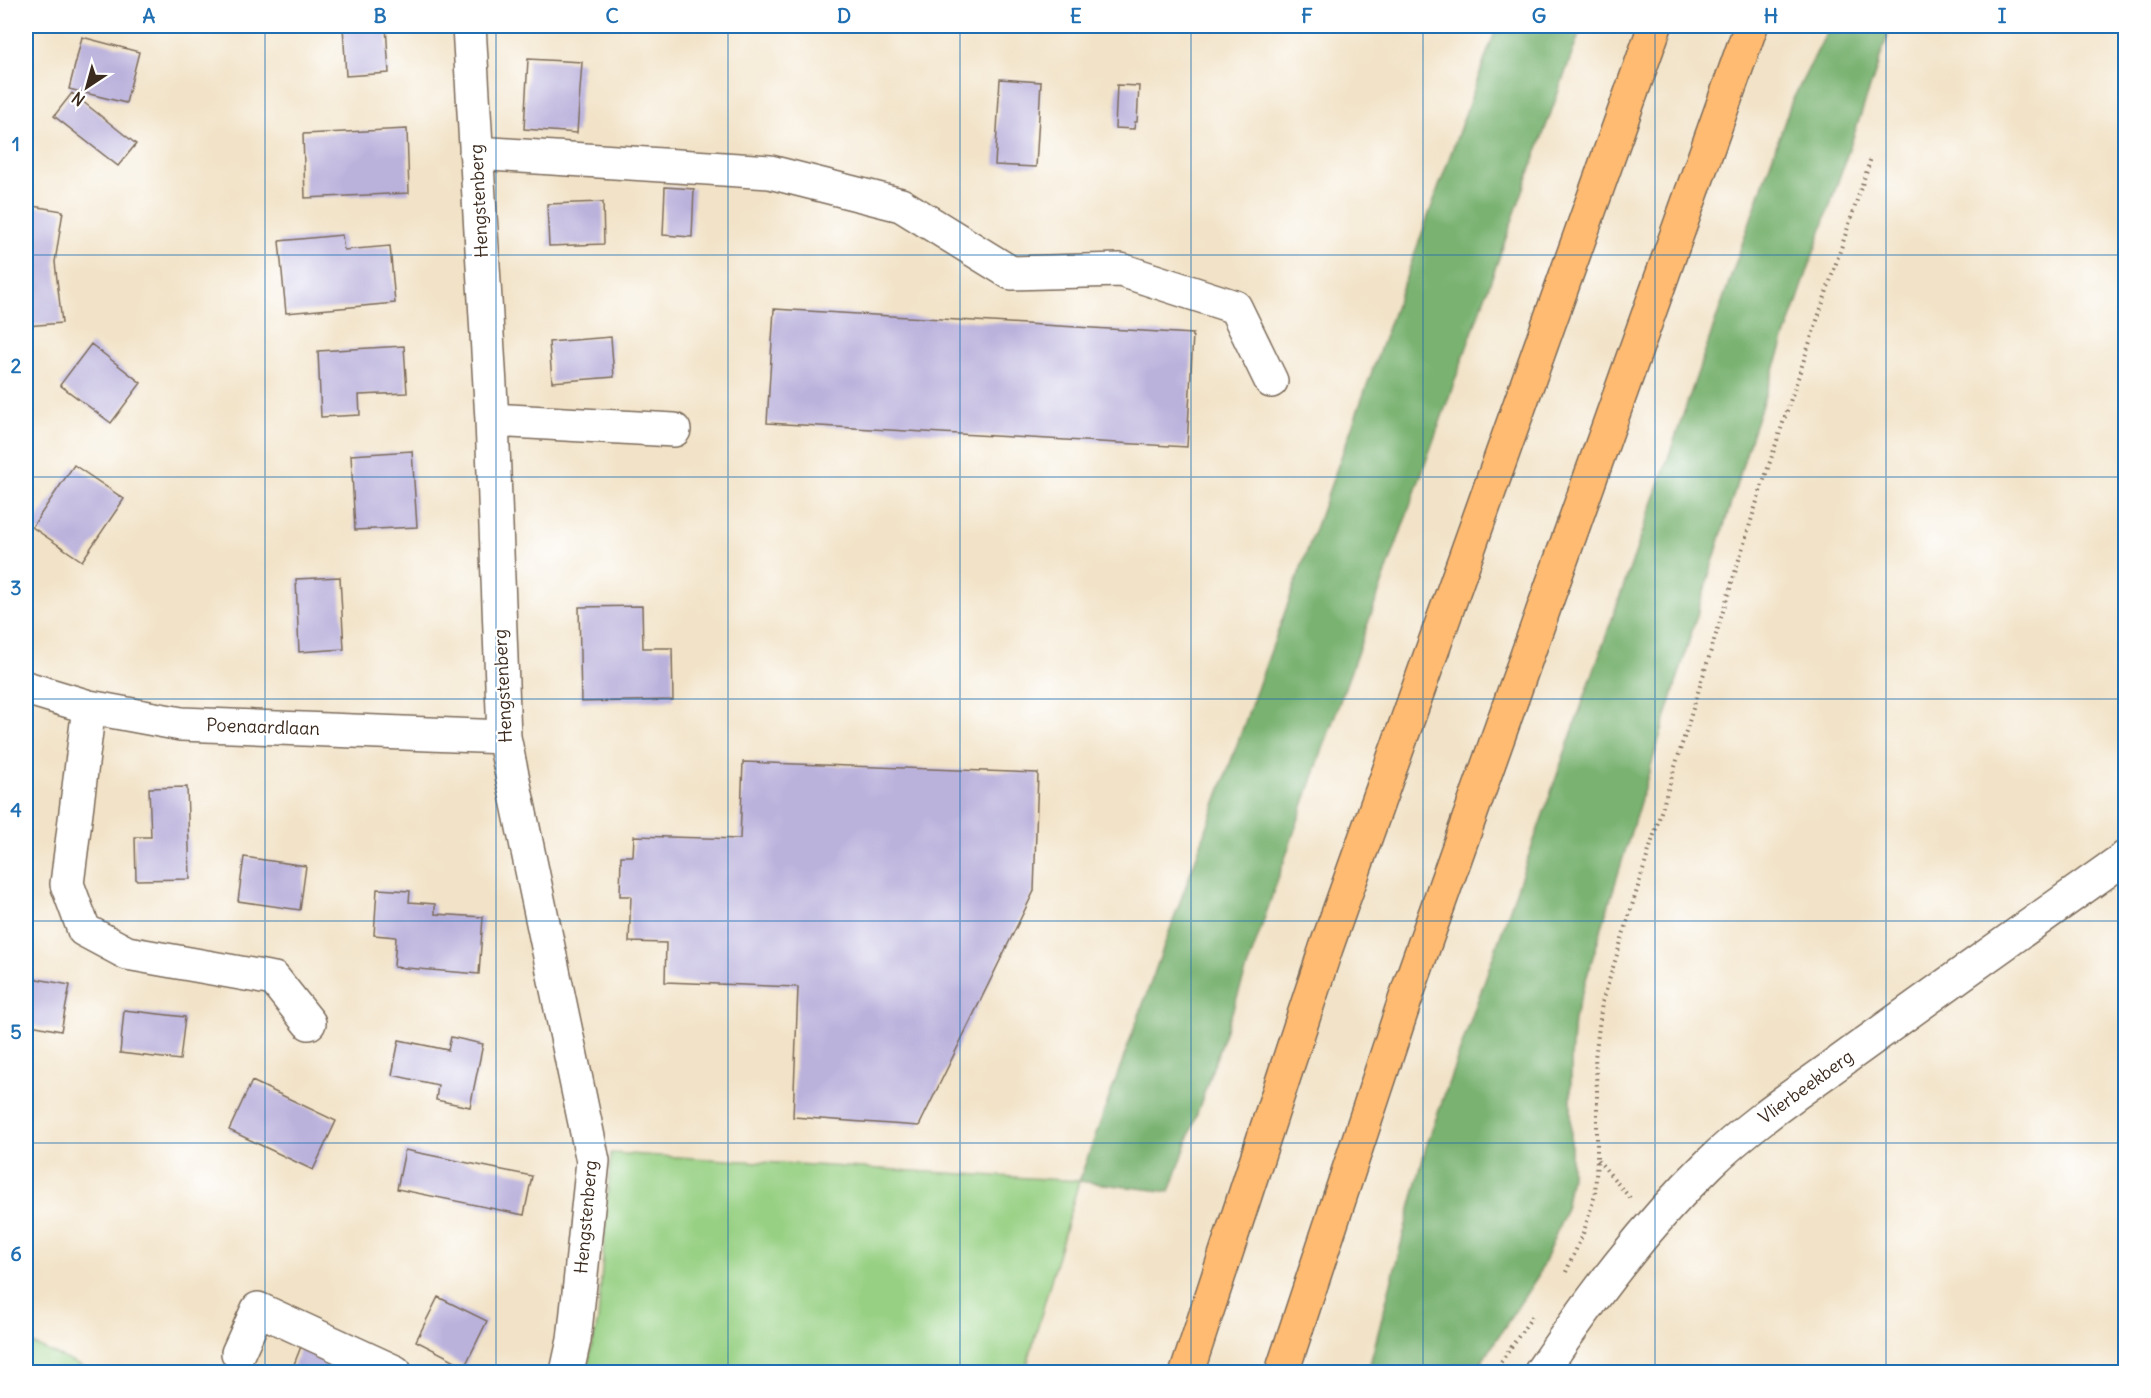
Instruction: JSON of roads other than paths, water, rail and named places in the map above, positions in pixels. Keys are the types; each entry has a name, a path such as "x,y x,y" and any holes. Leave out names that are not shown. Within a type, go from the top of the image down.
{"highway":[{"path":"1187,1372 1326,948 1655,26"},
{"path":"1282,1372 1412,979 1751,26"}],"street":[{"name":"Hengstenberg","path":"469,26 492,420 504,737 593,1161 574,1340 567,1372"},
{"path":"476,153 770,171 902,205 1011,273 1121,270 1235,307 1271,381"},
{"path":"492,420 674,430"},
{"name":"Poenaardlaan","path":"26,688 89,707 181,724 504,737"},
{"path":"89,707 67,884 84,930 127,953 274,979 309,1023"},
{"name":"Vlierbeekberg","path":"1540,1372 1584,1309 1654,1221 1708,1165 1754,1125 2126,857"},
{"path":"238,1353 258,1309 395,1372"}]}
